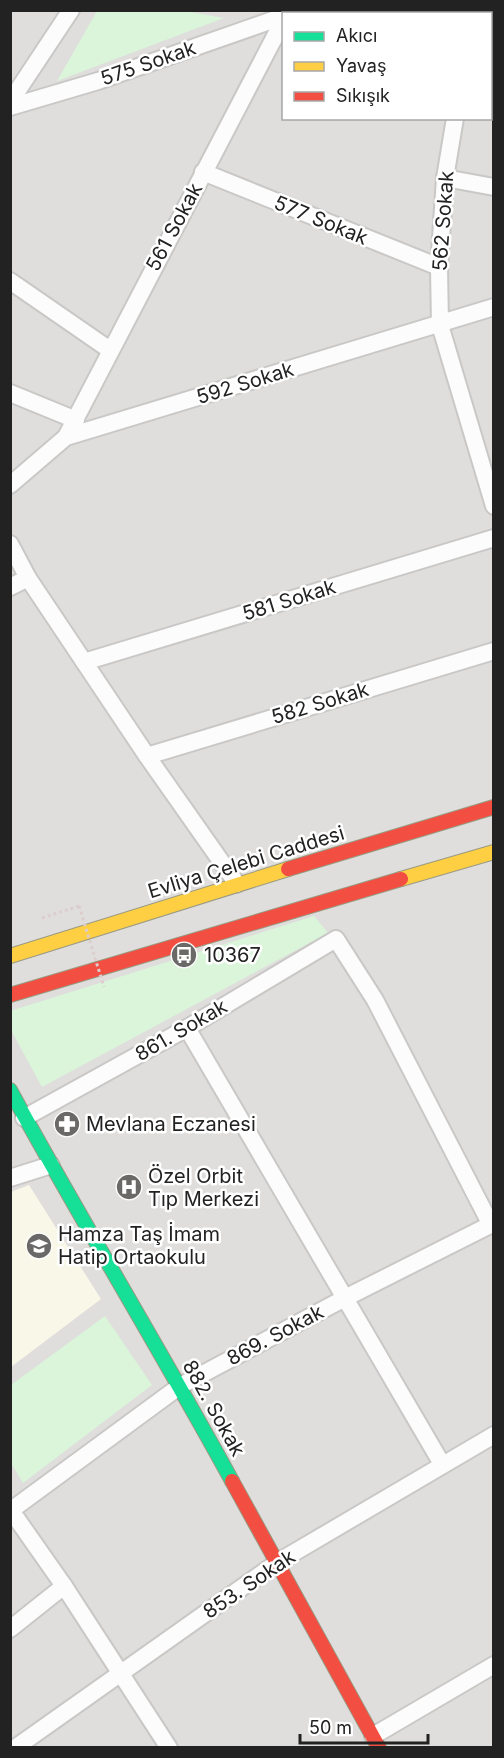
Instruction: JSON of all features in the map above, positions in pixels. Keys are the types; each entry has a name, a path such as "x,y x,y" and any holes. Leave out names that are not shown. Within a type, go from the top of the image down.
{"main road":[{"name":"Evliya Çelebi Caddesi","path":"10,956 237,884 494,807"},
{"path":"10,994 494,852"},
{"path":"227,901 237,884"},
{"path":"10,989 62,966"},
{"name":"882. Sokak","path":"10,1090 24,1118 180,1386 376,1742"}],"street":[{"path":"10,102 72,10"},
{"path":"261,10 282,14"},
{"name":"575 Sokak","path":"10,107 98,81 282,16"},
{"name":"561 Sokak","path":"66,436 282,21"},
{"name":"562 Sokak","path":"455,120 445,178 439,267 440,325 494,506"},
{"name":"577 Sokak","path":"203,172 439,267"},
{"path":"445,178 494,187"},
{"path":"10,280 110,350"},
{"name":"592 Sokak","path":"10,484 66,436 494,307"},
{"path":"10,393 76,420"},
{"name":"581 Sokak","path":"84,662 494,538"},
{"path":"10,544 28,578 84,662 237,884"},
{"path":"10,587 28,578"},
{"name":"582 Sokak","path":"147,756 494,651"},
{"name":"861. Sokak","path":"24,1118 187,1028 336,939 375,1000 492,1224"},
{"path":"187,1028 442,1464"},
{"path":"10,1178 51,1165"},
{"name":"869. Sokak","path":"11,1510 180,1386 345,1298 492,1224"},
{"name":"853. Sokak","path":"15,1748 278,1562 494,1435"},
{"path":"11,1510 64,1586 170,1748"},
{"path":"10,1629 64,1586"},
{"path":"376,1742 494,1665"}],"path":[{"path":"42,918 79,906 104,987"}],"shaded area":[{"path":"11,11 493,11 493,1747 11,1747"},
{"name":"Hamza Taş İmam Hatip Ortaokulu","path":"29,1185 101,1299 11,1367 11,1192"}],"green space":[{"path":"97,11 185,11 224,18 57,81"},
{"path":"314,916 328,933 42,1087 11,1030 10,1011"},
{"path":"105,1316 152,1385 23,1483 11,1463 11,1385"}],"traffic: fast":[{"path":"10,1090 232,1481"}],"traffic: slow":[{"path":"401,879 494,852"},
{"path":"10,956 288,869"}],"traffic: jam":[{"path":"288,869 494,807"},
{"path":"10,995 401,879"},
{"path":"232,1481 379,1748"}],"place":[{"name":"10367","path":"184,955"},
{"name":"Mevlana Eczanesi","path":"67,1124"},
{"name":"Özel Orbit Tıp Merkezi","path":"129,1187"},
{"name":"Hamza Taş İmam Hatip Ortaokulu","path":"39,1246"}]}
